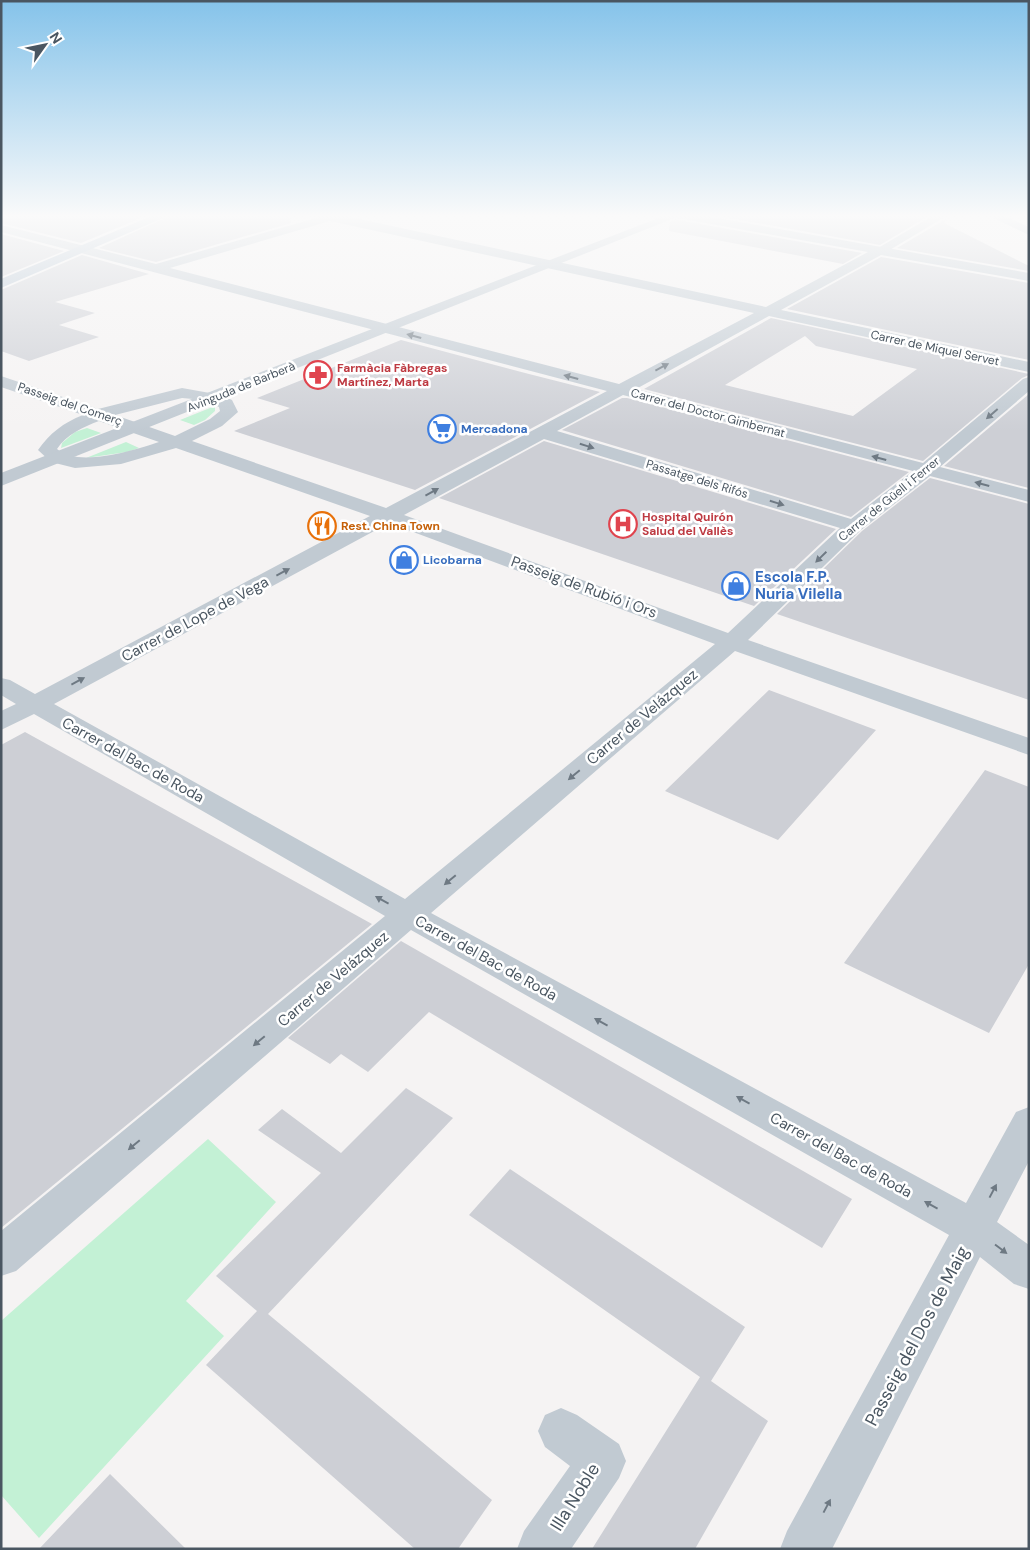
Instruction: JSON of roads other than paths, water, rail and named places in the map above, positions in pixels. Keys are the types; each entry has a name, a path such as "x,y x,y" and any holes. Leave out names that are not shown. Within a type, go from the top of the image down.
{"street":[{"name":"Carrer del Doctor Gimbernat","path":"226,287 1029,496"},
{"name":"Avinguda de Barberà","path":"1,480 494,287"},
{"name":"Carrer de Miquel Servet","path":"649,287 1029,367"},
{"name":"Carrer de Lope de Vega","path":"1,722 389,516 540,432 811,287"},
{"name":"Passeig del Comerç","path":"1,380 139,427"},
{"name":"Carrer de Güell i Ferrer","path":"732,642 854,526 926,470 1029,382"},
{"path":"199,394 215,397 226,404 228,412 221,420 176,441 131,457 109,462 76,464 58,459 47,450 49,442 60,433 102,414 164,395 199,394"},
{"name":"Passeig de Rubió i Ors","path":"139,427 389,516 732,642 1029,747"},
{"name":"Passatge dels Rifós","path":"540,432 854,526"},
{"name":"Carrer de Velázquez","path":"1,1257 732,642"},
{"name":"Carrer del Bac de Roda","path":"1,686 973,1228 1029,1270"},
{"name":"Passeig del Dos de Maig","path":"805,1549 1029,1123"},
{"name":"Illa Noble","path":"542,1549 602,1461 561,1431"}],"place":[{"name":"Farmàcia Fàbregas Martínez, Marta","path":"318,375"},
{"name":"Mercadona","path":"442,429"},
{"name":"Hospital Quirón Salud del Vallès","path":"623,524"},
{"name":"Rest. China Town","path":"322,526"},
{"name":"Licobarna","path":"404,560"},
{"name":"Escola F.P. Nuria Vilella","path":"736,586"}]}
